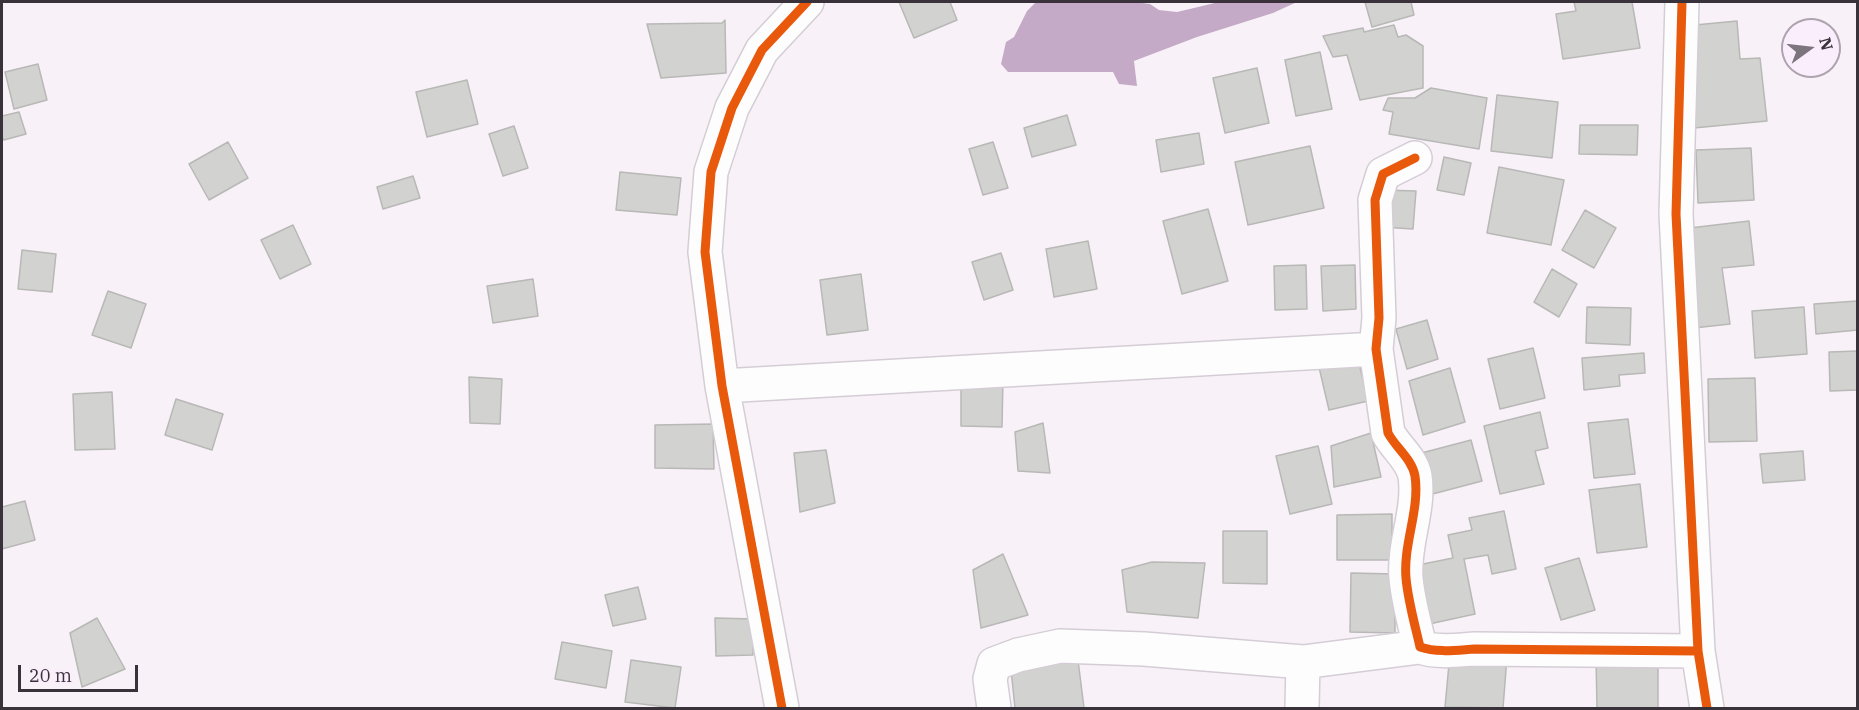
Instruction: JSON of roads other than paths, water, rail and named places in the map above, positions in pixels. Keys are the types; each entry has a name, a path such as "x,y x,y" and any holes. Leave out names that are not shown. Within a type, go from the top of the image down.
{"street":[{"path":"782,708 722,386 705,252 711,172 732,108 762,50 807,2"},
{"path":"1682,2 1676,214 1698,651 1707,708"},
{"path":"1415,158 1383,174 1375,200 1379,318 1376,349 1388,433 1408,459 1415,474 1416,493 1406,577 1420,647"},
{"path":"722,386 1376,349"},
{"path":"994,708 990,679 994,664 1018,654 1060,646 1144,649 1303,662 1420,647 1442,651 1475,649 1698,651"},
{"path":"1302,708 1303,662"}]}
